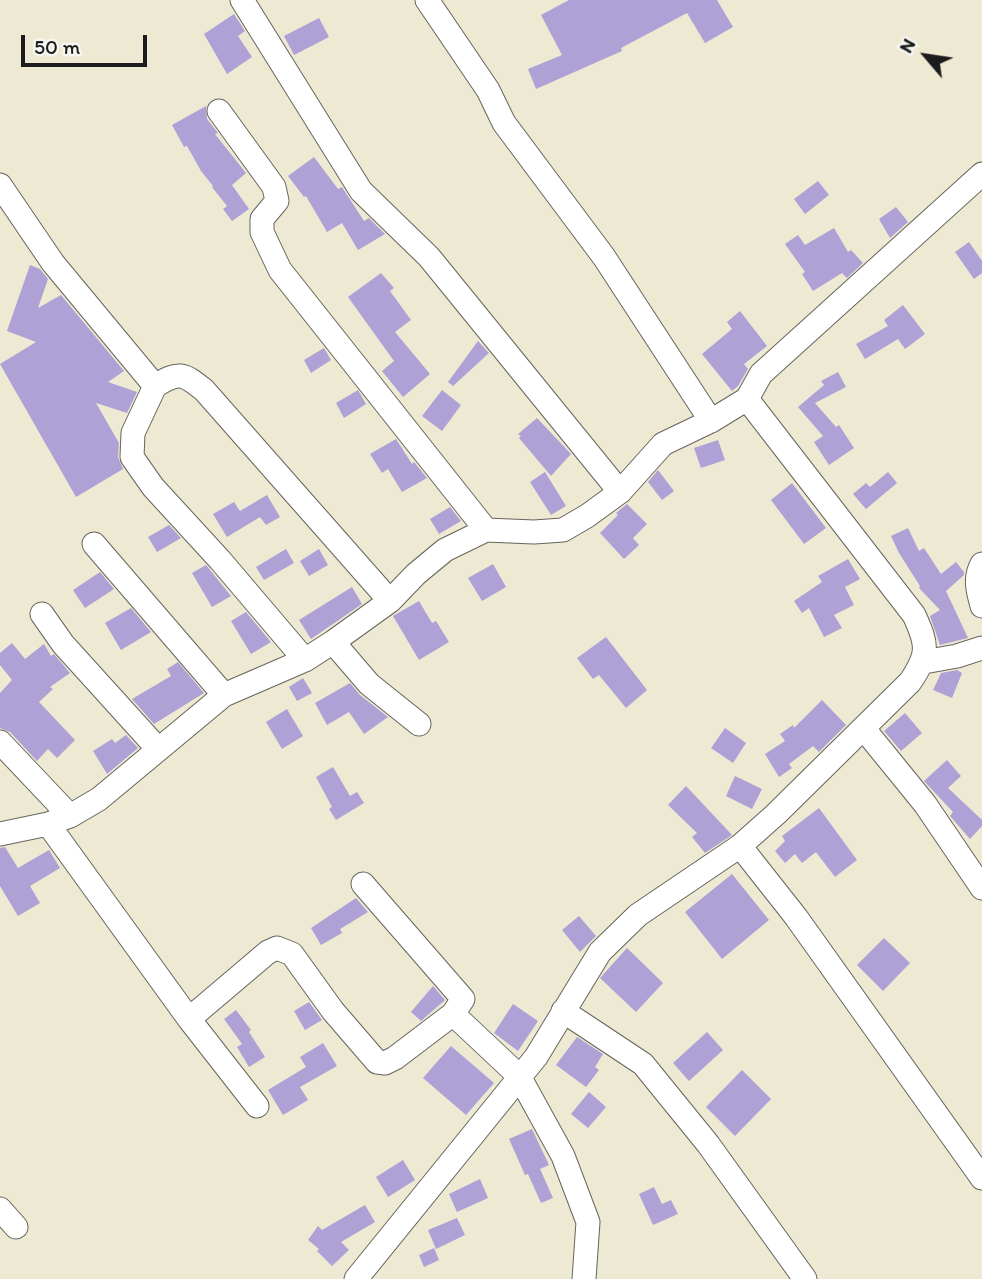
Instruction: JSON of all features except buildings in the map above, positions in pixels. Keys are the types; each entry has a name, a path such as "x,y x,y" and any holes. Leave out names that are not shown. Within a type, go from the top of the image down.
{"street":[{"path":"242,0 360,191 429,257 620,492"},
{"path":"427,0 488,90 504,123 604,257 711,421"},
{"path":"219,111 274,187 277,201 262,219 262,232 280,270 486,530"},
{"path":"0,834 59,820 99,799 224,695 305,660 333,642 390,601 416,574 445,550 486,530 563,530 620,492 663,444 711,421 747,399 761,374 982,174"},
{"path":"0,185 53,263 155,386"},
{"path":"305,660 220,560 153,487 132,457 132,433 155,386 172,375 187,376 204,390 390,601"},
{"path":"356,1279 550,1037 600,952 638,915 740,846 864,729 910,682 924,662 924,637 914,615 747,399"},
{"path":"94,544 224,695"},
{"path":"982,564 977,573 982,606"},
{"path":"42,614 63,644 158,749"},
{"path":"333,642 369,684 419,723"},
{"path":"924,662 982,648"},
{"path":"864,729 925,804 982,888"},
{"path":"0,742 59,820 189,1019 257,1106"},
{"path":"740,846 803,927 982,1178"},
{"path":"189,1019 268,952 277,948 286,951 298,961 334,1011 377,1062 385,1063 395,1058 453,1014 463,999 363,884"},
{"path":"563,1011 643,1064 708,1144 805,1279"},
{"path":"453,1014 519,1076 563,1156 588,1222 584,1279"},
{"path":"0,1209 16,1227"}]}
